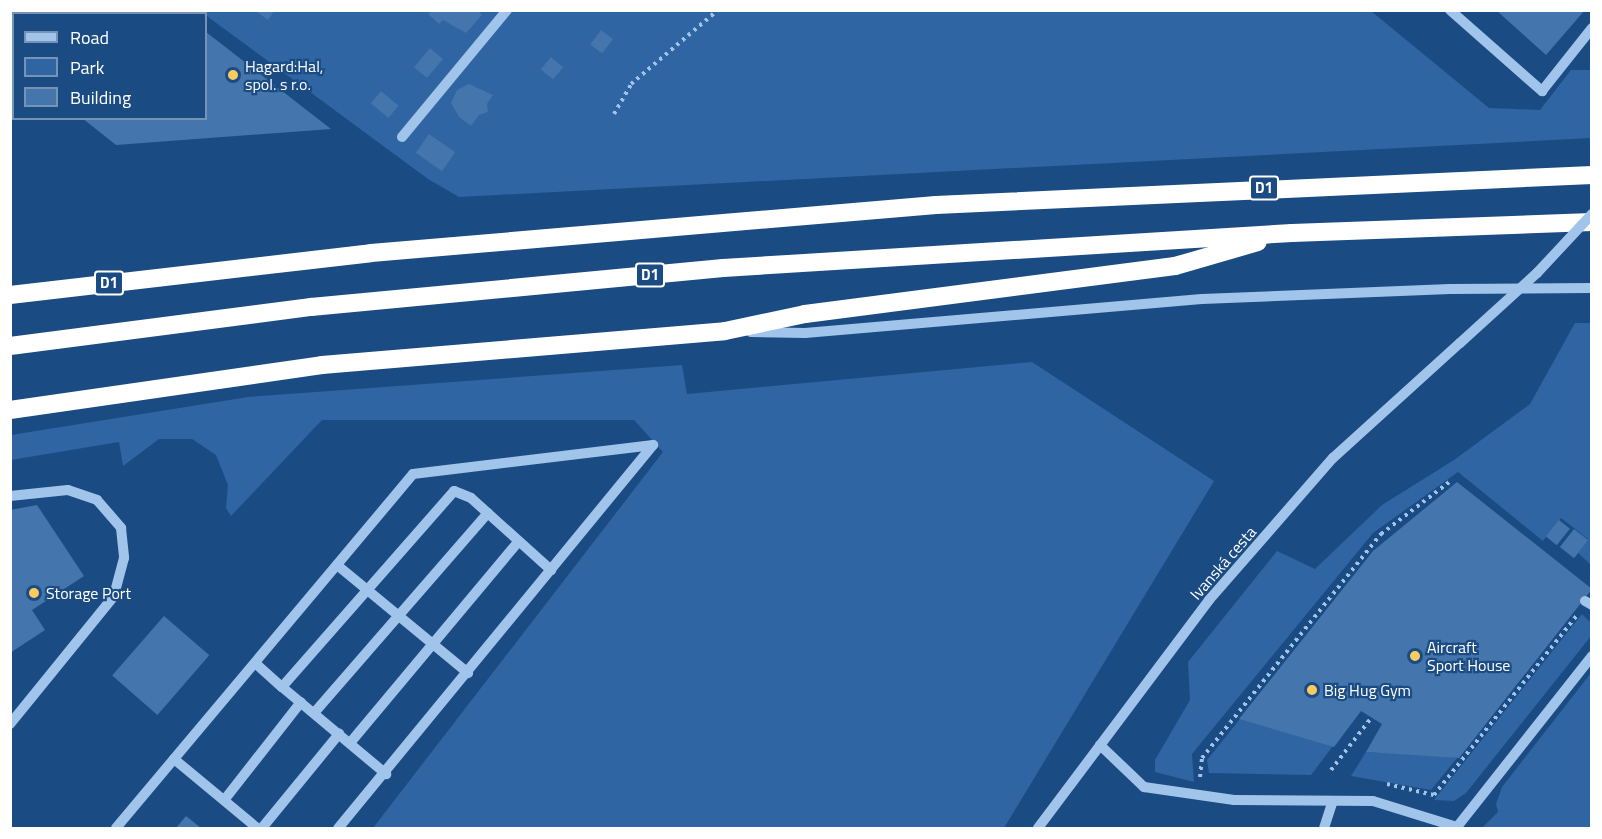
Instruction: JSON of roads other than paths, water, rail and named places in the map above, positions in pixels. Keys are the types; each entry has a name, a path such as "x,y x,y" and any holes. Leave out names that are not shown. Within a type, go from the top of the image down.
{"highway":[{"name":"D1","path":"10,295 371,253 936,205 1592,175"},
{"name":"D1","path":"10,346 311,308 711,269 1292,233 1592,222"},
{"path":"10,410 322,365 725,331 805,314 1175,266 1292,233"}],"street":[{"path":"402,137 507,10"},
{"path":"1450,10 1542,91 1592,28"},
{"name":"Ivanská cesta","path":"1038,828 1209,600 1333,458 1537,273 1592,214"},
{"path":"725,331 805,333 1202,299 1450,289 1592,288"},
{"path":"116,828 412,474 653,445 386,774 338,828"},
{"path":"10,496 68,490 97,500 121,528 124,558 114,596 10,724"},
{"path":"282,687 454,491 462,492 488,513 551,570"},
{"path":"314,713 488,513"},
{"path":"350,743 519,542"},
{"path":"337,565 468,673"},
{"path":"1100,745 1144,787 1234,800 1373,801 1438,825 1457,827 1592,656"},
{"path":"255,663 386,774"},
{"path":"225,800 301,702"},
{"path":"262,828 339,734"},
{"path":"174,759 257,828"},
{"path":"1324,828 1333,801"}],"place":[{"name":"Hagard:Hal, spol. s r.o.","path":"233,75"},
{"name":"Storage Port","path":"34,593"},
{"name":"Aircraft Sport House","path":"1415,656"},
{"name":"Big Hug Gym","path":"1312,690"}]}
